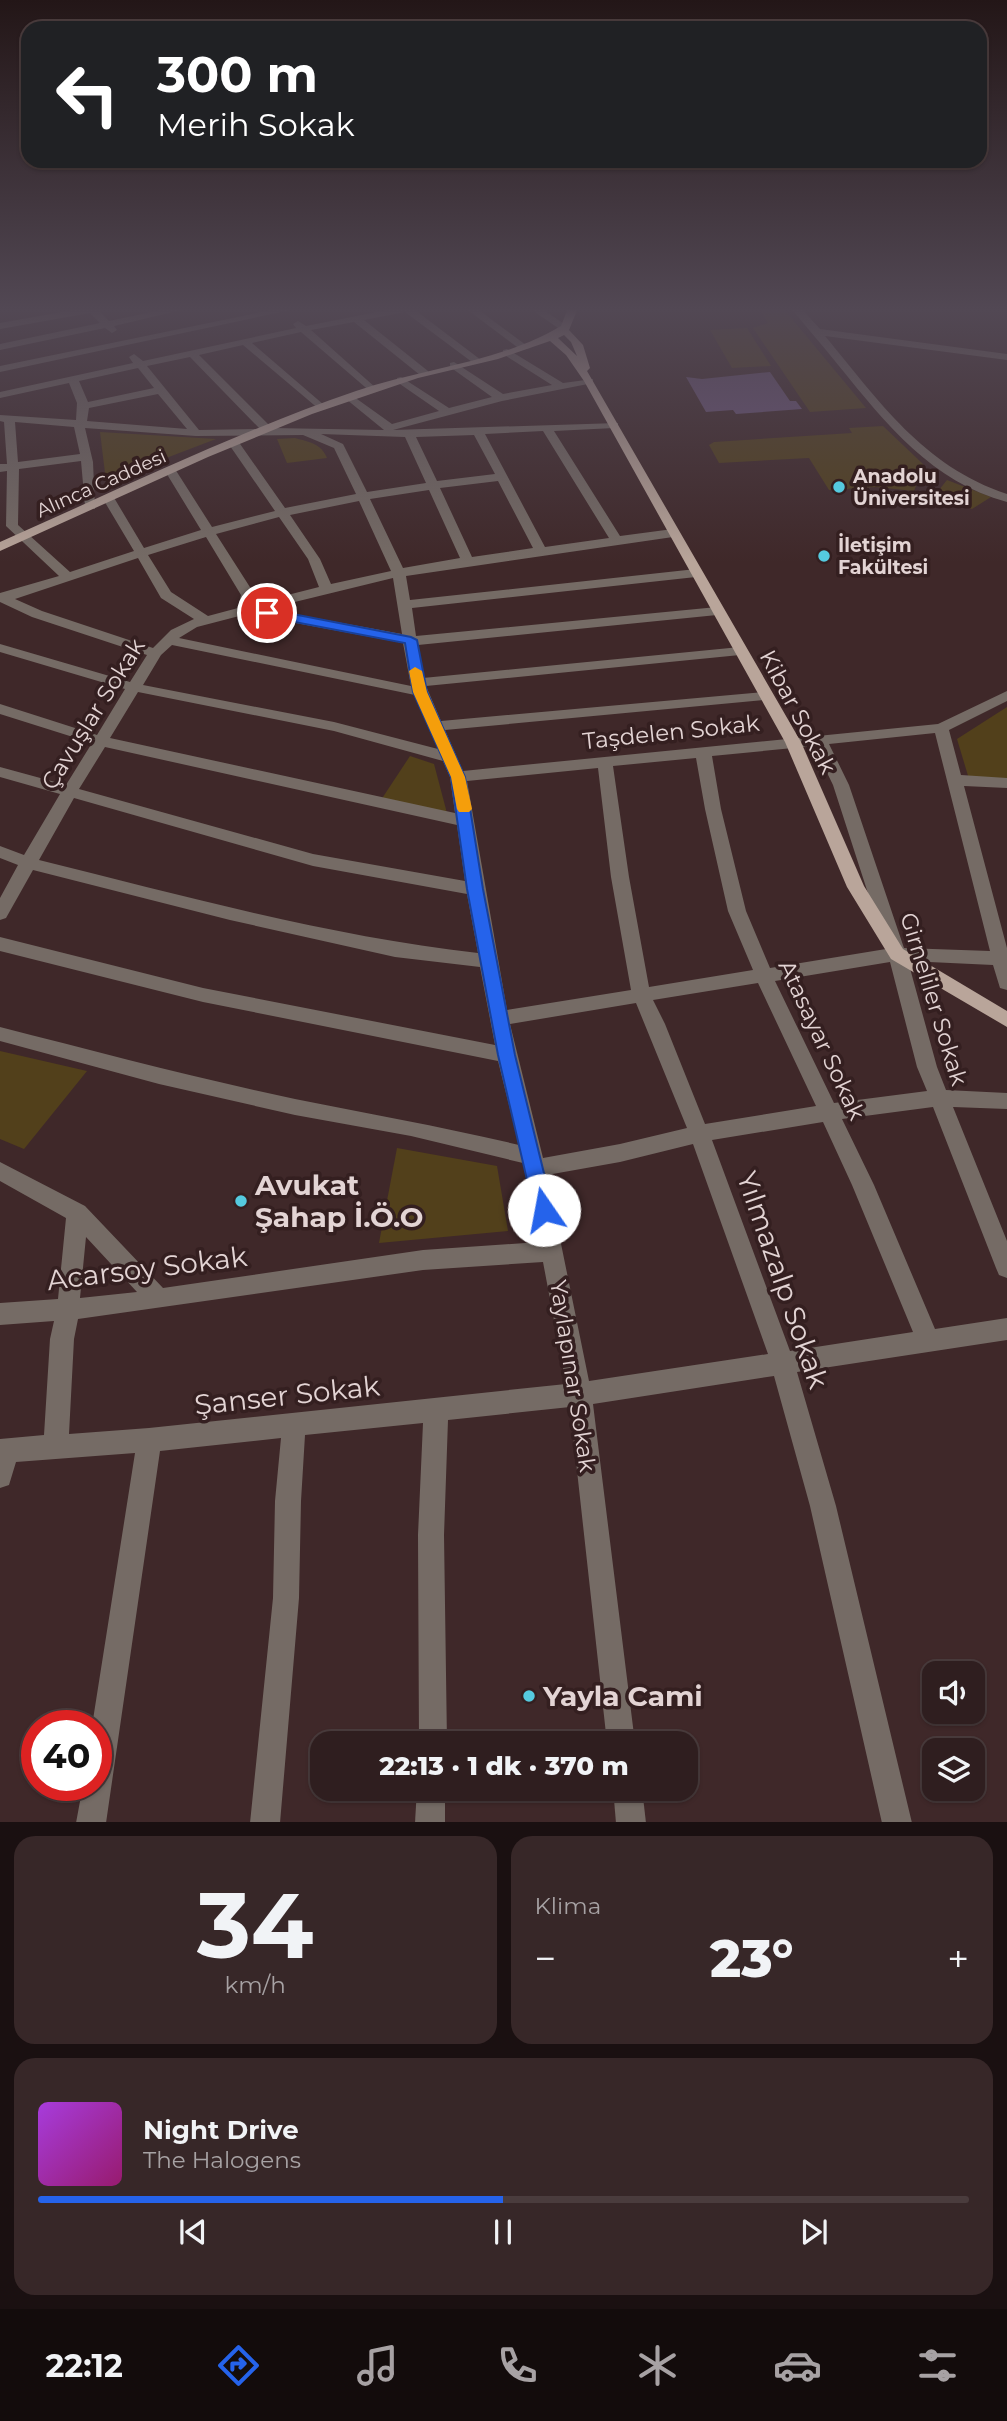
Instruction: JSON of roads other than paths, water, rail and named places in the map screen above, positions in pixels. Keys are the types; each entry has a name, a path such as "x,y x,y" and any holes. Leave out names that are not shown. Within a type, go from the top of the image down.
{"main road":[{"name":"Alınca Caddesi","path":"0,547 261,431 362,393"},
{"name":"Kibar Sokak","path":"596,393 793,742 856,887 897,954 1007,1020"}],"street":[{"path":"79,393 85,406 84,418 79,426 86,457 91,506"},
{"path":"85,406 147,393"},
{"path":"164,393 196,433"},
{"path":"227,393 261,431"},
{"path":"304,393 320,407"},
{"path":"420,393 447,412"},
{"path":"494,393 501,398"},
{"path":"371,433 526,393"},
{"path":"869,393 928,457 960,478 1007,498"},
{"path":"350,397 389,427"},
{"path":"69,578 12,526 4,419 196,433 261,431 409,434 614,425"},
{"path":"547,429 617,541"},
{"path":"478,431 541,551"},
{"name":"Yaylapınar Sokak","path":"306,432 339,446 399,573 419,687 458,777 475,889 506,1055 533,1162 580,1394 620,1731"},
{"path":"409,434 468,561"},
{"path":"234,443 314,559 326,589"},
{"path":"7,467 86,457"},
{"path":"172,471 248,595 244,609 411,640 717,611"},
{"path":"2,597 209,532 281,513 362,495 502,477"},
{"path":"109,499 166,595 205,620"},
{"name":"Çavuşlar Sokak","path":"0,914 155,653 176,633 205,620 244,609 399,573 673,533"},
{"path":"405,604 696,573"},
{"path":"2,597 37,614 155,653"},
{"path":"169,640 419,687 740,651"},
{"path":"0,648 136,687 408,744 449,758"},
{"name":"Taşdelen Sokak","path":"458,777 793,742 820,742 941,727 1007,695"},
{"path":"435,726 765,696"},
{"path":"0,709 101,741 260,778 466,821"},
{"path":"941,727 1004,958 1007,983"},
{"name":"Girneliler Sokak","path":"820,742 841,785 897,954 914,1024 939,1098 1007,1268"},
{"name":"Atasayar Sokak","path":"703,751 713,809 737,911 764,976 830,1112 928,1341"},
{"name":"Yılmazalp Sokak","path":"605,762 620,877 640,995 656,1024 760,1291 820,1495 897,1822"},
{"path":"0,772 313,860 475,889"},
{"path":"955,780 1007,783"},
{"path":"0,852 29,863 230,914 383,947 490,961"},
{"path":"0,944 203,995 506,1055"},
{"path":"500,1018 897,954 1004,958"},
{"path":"0,1034 159,1076 295,1107 411,1128 533,1162 620,1153 699,1134 830,1112 939,1098 1007,1101"},
{"path":"0,1171 77,1213 158,1298"},
{"path":"56,1447 62,1339 68,1311 77,1213"},
{"name":"Acarsoy Sokak","path":"0,1314 68,1311 423,1260 552,1251"},
{"name":"Şanser Sokak","path":"3,1450 149,1440 580,1394 1007,1329"},
{"path":"433,1731 430,1535 436,1409"},
{"path":"265,1822 286,1598 288,1501 294,1425"},
{"path":"91,1822 149,1440"},
{"path":"0,1476 3,1450"},
{"path":"430,1822 431,1801"},
{"path":"629,1801 631,1822"}],"place":[{"name":"Anadolu Üniversitesi","path":"839,487"},
{"name":"İletişim Fakültesi","path":"824,556"},
{"name":"Avukat Şahap İ.Ö.O","path":"241,1201"},
{"name":"Yayla Cami","path":"529,1696"}]}
